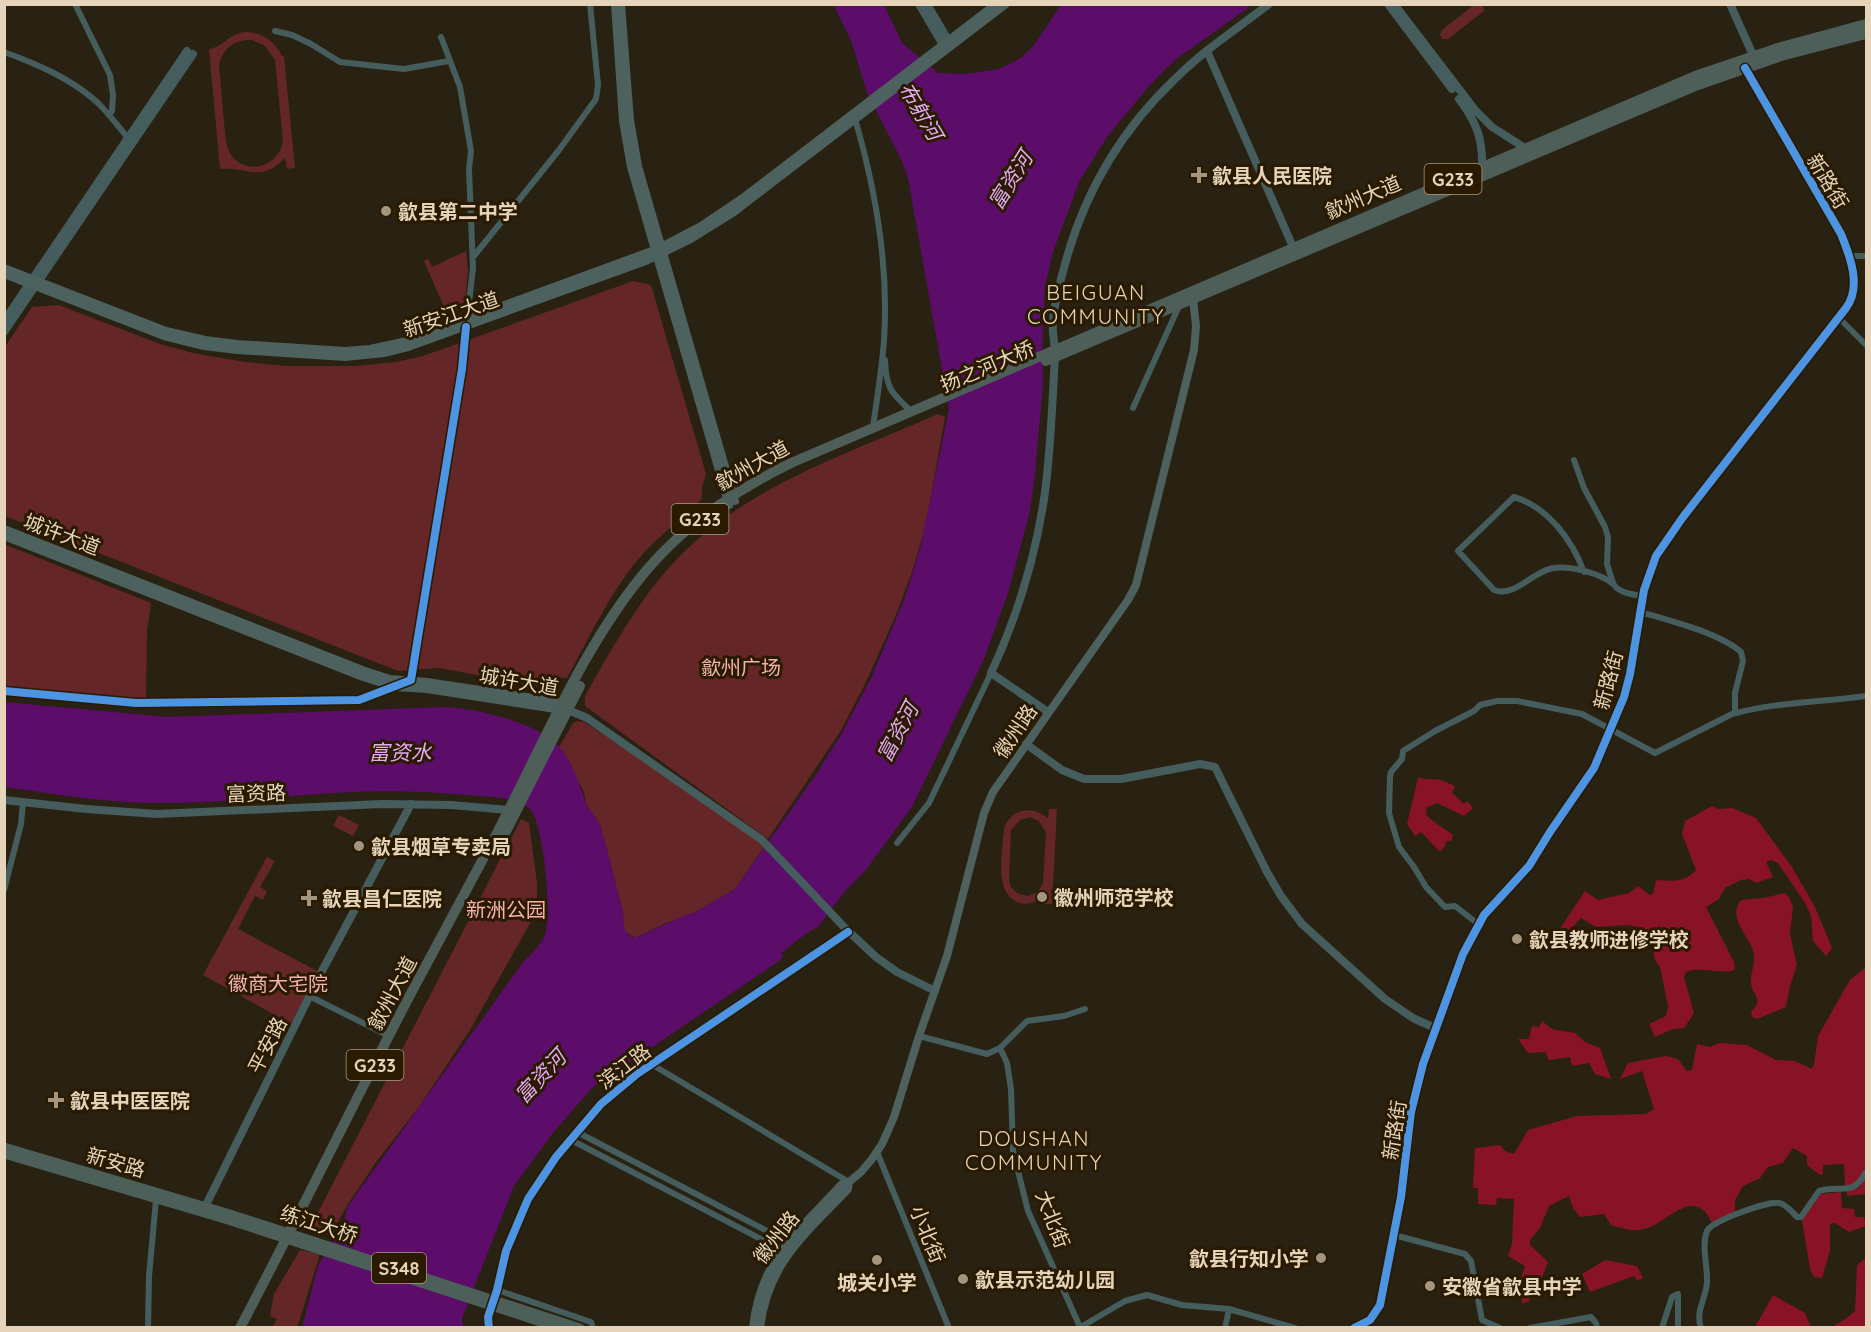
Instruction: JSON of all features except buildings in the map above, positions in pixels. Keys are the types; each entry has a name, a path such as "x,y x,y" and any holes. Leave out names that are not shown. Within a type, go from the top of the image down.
{"highway":[{"name":"歙州大道","path":"1052,355 1293,247 1695,76 1753,56 1866,24"},
{"name":"歙州大道","path":"1052,355 1179,306 1670,97 1745,68 1805,49 1866,34"},
{"name":"扬之河大桥","path":"937,403 1052,355"},
{"name":"歙州大道","path":"731,500 794,468 937,403"},
{"name":"歙州大道","path":"240,1328 390,1036 564,708 641,588 679,545 731,500 791,463 911,411 937,403"},
{"name":"歙州大道","path":"248,1328 513,807"}],"main road":[{"path":"615,4 625,134 632,167 731,500"},
{"path":"621,4 632,133 658,252"},
{"path":"947,45 996,4"},
{"path":"865,108 947,45 1006,4"},
{"name":"新安江大道","path":"658,252 730,208 865,108"},
{"name":"新安江大道","path":"4,268 34,283 164,336 204,346 237,350 358,356 408,347 658,252 704,232 734,213 855,119 865,108"},
{"name":"新安江大道","path":"4,274 34,283"},
{"name":"徽州路","path":"753,1328 763,1281 842,1184 849,1182 861,1172 877,1152 885,1137 898,1105 947,956 986,807 993,792 1128,600 1139,578 1194,350 1196,326 1193,300"},
{"name":"城许大道","path":"4,529 390,679 411,680 564,708"},
{"name":"城许大道","path":"4,536 363,677 395,687 426,688 564,708"},
{"name":"新安路","path":"4,1147 206,1207 217,1214"},
{"name":"新安路","path":"4,1154 156,1200 217,1214"},
{"name":"练江大桥","path":"217,1214 561,1328"},
{"name":"练江大桥","path":"217,1214 580,1328"},
{"name":"徽州路","path":"760,1328 770,1284 785,1252"}],"street":[{"path":"75,4 110,75 113,95 112,111 109,115"},
{"path":"474,256 559,150 596,99 598,85 590,4"},
{"path":"919,4 947,45"},
{"path":"927,4 947,45"},
{"path":"897,843 928,803 991,673 1022,593 1042,516 1047,474 1053,322 1057,292 1075,231 1091,192 1111,156 1139,118 1172,81 1269,4"},
{"path":"1388,4 1465,106 1477,126 1482,145 1482,166"},
{"path":"1395,4 1475,110 1492,127 1525,148"},
{"path":"1731,4 1753,56"},
{"path":"275,31 292,35 340,62 404,69 449,61"},
{"path":"4,691 136,703 359,700 411,680 460,379 474,256 469,169 471,151 460,87 441,37"},
{"path":"1207,51 1293,247"},
{"path":"4,52 33,62 83,91 109,115 128,138"},
{"path":"4,321 34,283 190,52 128,138 34,283 4,332"},
{"name":"新路街","path":"1354,1328 1370,1320 1378,1308 1401,1197 1411,1112 1423,1064 1457,968 1478,924 1488,909 1529,866 1594,768 1627,685 1647,576 1656,556 1683,517 1849,304 1854,290 1849,256 1841,234 1745,68"},
{"path":"855,119 871,181 880,238 888,385 893,395 911,411"},
{"path":"1849,256 1866,256"},
{"path":"1133,408 1179,306"},
{"path":"1838,317 1866,345"},
{"path":"873,427 884,342"},
{"path":"1574,460 1584,488 1605,527 1608,537 1607,564 1612,583"},
{"path":"1584,572 1572,546 1551,519 1534,505 1514,497 1458,551 1494,590 1500,592 1508,591 1551,568 1568,568 1599,576 1622,591 1643,596"},
{"path":"1640,612 1705,634 1741,652 1743,661 1735,693 1735,713"},
{"path":"991,673 1048,712"},
{"path":"1478,924 1455,906 1445,907 1426,886 1399,847 1389,813 1391,772 1401,759 1403,751 1435,731 1474,711 1480,705 1517,700 1582,714 1655,753 1735,713 1785,704 1866,696"},
{"path":"564,708 587,718 762,840 847,930 884,964 935,991"},
{"path":"1026,744 1062,770 1084,779 1113,780 1200,764 1213,766 1267,872 1285,902 1302,924 1385,999 1413,1018 1435,1028"},
{"name":"富资路","path":"4,800 157,814 411,804 513,807"},
{"path":"4,890 21,824 23,802"},
{"name":"平安路","path":"206,1207 309,996 411,804"},
{"name":"滨江路","path":"489,1328 488,1317 506,1251 522,1211 542,1176 607,1098 651,1064 847,930"},
{"path":"309,996 390,1036"},
{"path":"919,1036 981,1054 990,1053 1000,1048 1027,1022 1068,1015 1085,1009"},
{"name":"大北街","path":"1000,1048 1007,1063 1011,1089 1013,1151 1028,1211 1079,1327"},
{"path":"651,1064 849,1182"},
{"path":"577,1132 792,1244"},
{"path":"571,1140 785,1252"},
{"name":"小北街","path":"877,1152 949,1328"},
{"path":"1701,1328 1698,1315 1707,1284 1706,1232 1710,1227 1738,1213 1772,1203 1783,1205 1797,1217 1801,1217 1819,1191 1855,1187 1866,1172"},
{"path":"148,1328 149,1276 156,1200"},
{"path":"1394,1235 1468,1256 1471,1261 1482,1320 1500,1328"},
{"path":"497,1290 591,1322 593,1328"},
{"path":"1662,1328 1672,1297 1678,1294 1678,1328"},
{"path":"1079,1327 1125,1301 1152,1295 1192,1307 1229,1309 1295,1328"},
{"path":"1225,1328 1229,1309"},
{"path":"561,1328 567,1314"},
{"path":"1530,1328 1591,1317 1597,1328"}],"green space":[{"path":"1475,4 1483,5 1484,11 1448,39 1442,39 1440,34 1442,30"},
{"path":"250,32 261,35 271,41 284,56 295,168 287,169 285,158 276,166 261,172 220,169 209,49 238,34","holes":["252,40 265,46 275,60 283,142 278,153 267,164 252,167 238,162 228,149 219,66 223,54 235,43"]},
{"path":"466,251 468,270 465,305 457,310 452,304 444,307 424,261 428,259 432,267"},
{"path":"633,281 651,285 706,474 702,487 702,499 656,541 630,570 601,615 567,678 553,677 537,686 439,668 398,671 5,516 4,348 32,307 59,305 160,344 193,353 286,366 355,366 396,362 423,356"},
{"name":"歙州广场","path":"938,414 945,417 926,525 896,615 865,684 840,732 768,839 585,706 585,696 618,638 643,601 671,566 713,526 742,506 806,471"},
{"path":"4,544 151,603 147,631 146,699 143,701 5,687"},
{"path":"584,722 634,754 761,842 764,847 735,889 692,914 635,938 624,931 623,912 600,825 586,804 584,792 559,747 573,723"},
{"path":"1049,809 1057,809 1052,904 1043,904 1043,898 1032,903 1020,903 1011,898 1002,881 1001,859 1004,828 1012,816 1023,811 1036,811 1048,818","holes":["1030,817 1039,821 1046,833 1043,883 1038,892 1028,896 1018,894 1009,881 1011,830 1020,820"]},
{"path":"339,815 359,825 353,836 333,826"},
{"name":"新洲公园","path":"521,819 529,823 537,883 537,911 470,1030 421,1104 377,1161 330,1236 310,1228"},
{"name":"徽商大宅院","path":"267,857 275,861 260,887 267,891 263,900 255,896 238,929 319,972 291,1024 203,975"},
{"path":"300,1250 320,1254 299,1322 297,1327 273,1327 277,1319 270,1316 274,1294"}],"shaded area":[{"path":"1418,778 1441,780 1455,786 1452,793 1464,804 1467,801 1473,808 1464,816 1437,803 1427,807 1426,814 1430,819 1453,835 1452,840 1446,842 1440,852 1421,832 1415,836 1407,824"},
{"path":"1712,806 1719,809 1732,808 1756,818 1792,867 1815,907 1832,948 1826,956 1813,941 1811,916 1805,903 1778,863 1771,860 1766,862 1773,877 1756,883 1749,879 1741,880 1725,888 1719,899 1706,907 1734,962 1735,970 1686,972 1684,977 1694,1013 1684,1028 1673,1029 1655,1037 1649,1024 1666,1016 1668,1006 1660,967 1655,960 1651,941 1645,929 1629,925 1596,927 1581,918 1568,932 1561,927 1585,891 1598,900 1629,893 1638,886 1650,895 1653,894 1656,880 1678,880 1692,874 1696,870 1682,834 1685,821"},
{"path":"1785,893 1793,907 1790,934 1797,965 1786,1007 1757,1019 1752,1017 1751,1012 1757,1004 1751,983 1754,955 1738,921 1737,907 1741,900"},
{"path":"1866,967 1866,1166 1856,1185 1845,1186 1844,1164 1823,1165 1823,1174 1820,1175 1807,1165 1807,1156 1793,1148 1783,1163 1768,1167 1760,1178 1743,1186 1735,1200 1735,1212 1712,1223 1703,1210 1688,1206 1645,1229 1625,1229 1611,1225 1604,1214 1580,1217 1573,1208 1569,1196 1549,1206 1540,1228 1530,1240 1530,1245 1548,1262 1540,1283 1533,1281 1529,1302 1522,1303 1519,1284 1525,1266 1508,1256 1512,1244 1514,1199 1497,1198 1496,1205 1478,1204 1478,1188 1473,1188 1475,1148 1500,1145 1505,1151 1514,1154 1528,1130 1577,1116 1646,1114 1654,1109 1642,1071 1620,1079 1628,1063 1666,1056 1678,1059 1687,1071 1692,1070 1697,1044 1710,1047 1719,1043 1747,1045 1776,1060 1795,1061 1812,1069 1818,1036 1850,980"},
{"path":"1542,1021 1552,1029 1575,1033 1585,1042 1600,1048 1611,1079 1595,1074 1589,1063 1572,1066 1570,1057 1549,1060 1545,1052 1528,1053 1518,1039 1529,1039 1532,1026 1539,1027"},
{"path":"1866,1176 1866,1194 1847,1196 1847,1191 1859,1188"},
{"path":"1841,1192 1842,1208 1854,1209 1855,1217 1863,1217 1866,1220 1866,1226 1849,1232 1835,1223 1830,1224 1830,1251 1822,1278 1814,1277 1810,1269 1802,1220 1821,1194"},
{"path":"1866,1257 1866,1327 1832,1327 1855,1311 1857,1266"},
{"path":"1605,1260 1637,1266 1643,1278 1637,1281 1634,1276 1590,1292 1582,1274"},
{"path":"1773,1295 1805,1313 1811,1327 1755,1327"}],"water":[{"path":"834,5 884,5 902,43 938,73 966,74 999,69 1021,58 1034,45 1061,5 1252,5 1175,60 1149,86 1107,137 1079,182 1053,252 1045,286 1043,385 1034,484 1029,515 1009,590 984,659 912,807 865,871 845,891 819,926 781,953 783,957 779,961 592,1088 552,1134 514,1186 462,1318 463,1327 302,1327 318,1266 344,1221 348,1206 521,965 544,937 548,911 546,870 534,816 523,804 507,799 439,793 368,791 149,803 59,795 5,787 5,702 168,717 444,707 490,714 540,732 553,740 566,756 586,804 599,823 622,908 625,930 630,936 635,938 692,914 735,889 817,773 842,733 871,678 904,600 920,549 949,409 908,178 901,159 867,93 852,43"}],"cycle path":[{"path":"1354,1328 1370,1320 1380,1305 1401,1197 1411,1112 1423,1064 1463,954 1484,915 1529,866 1594,768 1624,697 1644,590 1656,556 1683,517 1851,300 1853,271 1841,234 1745,68"},
{"path":"4,691 136,703 359,700 411,680 462,369 466,327"},
{"path":"489,1328 488,1317 506,1251 528,1199 556,1157 601,1104 637,1074 848,932"}],"place":[{"name":"歙县人民医院","path":"1199,175"},
{"name":"歙县第二中学","path":"386,211"},
{"name":"歙县烟草专卖局","path":"359,846"},
{"name":"徽州师范学校","path":"1042,897"},
{"name":"歙县昌仁医院","path":"309,898"},
{"name":"歙县教师进修学校","path":"1517,939"},
{"name":"歙县中医医院","path":"56,1100"},
{"name":"歙县行知小学","path":"1321,1258"},
{"name":"城关小学","path":"877,1260"},
{"name":"歙县示范幼儿园","path":"963,1279"},
{"name":"安徽省歙县中学","path":"1430,1286"}],"district":[{"name":"BEIGUAN COMMUNITY","path":"1096,304"},
{"name":"DOUSHAN COMMUNITY","path":"1034,1150"}],"water label":[{"name":"布射河","path":"921,111"},
{"name":"富资河","path":"1010,180"},
{"name":"富资河","path":"897,732"},
{"name":"富资水","path":"400,752"},
{"name":"富资河","path":"540,1076"}]}
